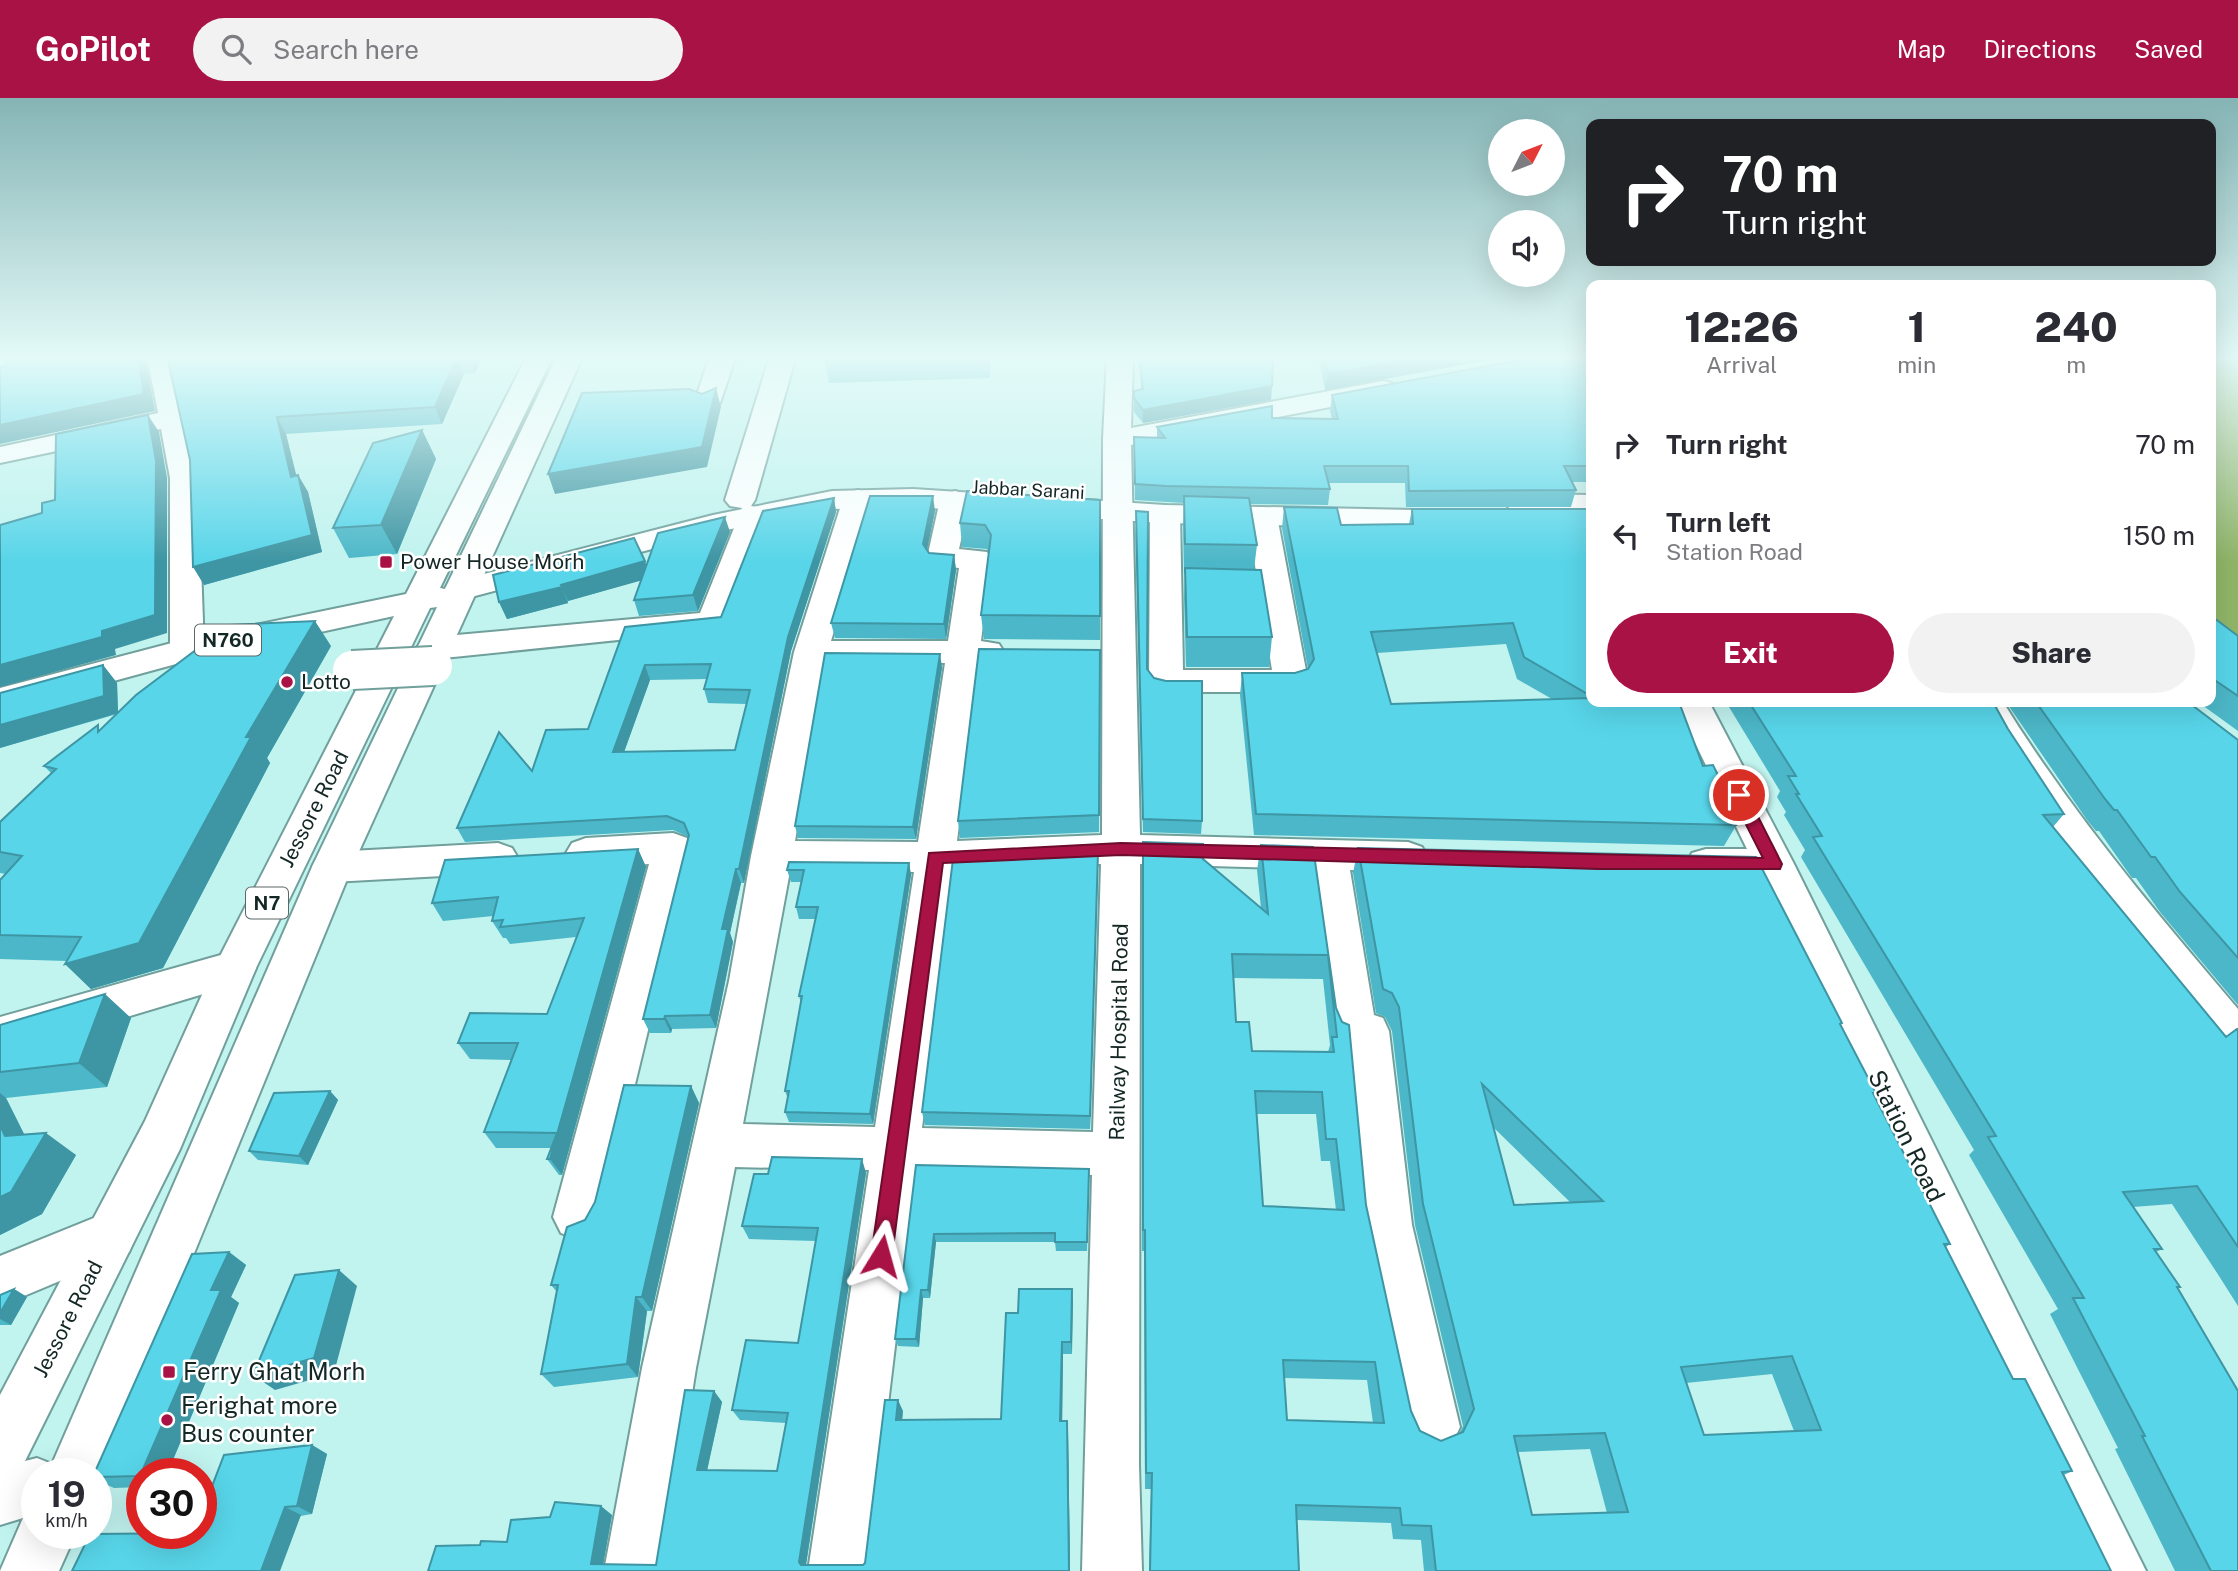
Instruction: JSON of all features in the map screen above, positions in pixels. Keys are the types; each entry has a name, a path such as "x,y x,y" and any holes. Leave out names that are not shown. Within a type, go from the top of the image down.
{"main road":[{"path":"0,455 141,425"},
{"path":"173,425 184,478 187,650"},
{"name":"Jessore Road","path":"0,1452 163,1134 234,968 506,425"},
{"name":"N7","path":"83,1458 332,867 433,657 538,425"},
{"path":"352,670 433,657 713,622 766,425"},
{"name":"Railway Hospital Road","path":"1112,1571 1111,1452 1121,849 1107,653 1119,502 1117,425"},
{"path":"1116,439 1193,425"},
{"name":"Jabbar Sarani","path":"467,578 746,507 811,487 846,484 898,483 1119,502 1165,514 1479,520 1586,518"},
{"path":"634,1571 669,1368 750,981 810,652 858,499"},
{"name":"Jabbar Sarani","path":"746,507 858,499 1586,504"},
{"path":"838,1571 976,559 942,558 955,500"},
{"path":"1165,514 1192,586 1166,681 1290,681 1262,516"},
{"name":"N760","path":"0,701 50,685 187,650 298,624 418,602 467,578"},
{"path":"1192,586 1274,588"},
{"path":"810,652 1015,652"},
{"name":"Station Road","path":"1695,707 1774,864 2116,1571"},
{"path":"1989,707 2030,776 2119,898 2235,1037"},
{"path":"332,867 673,849 579,1217"},
{"path":"771,856 935,858 1121,849 1450,858"},
{"path":"1328,854 1355,1031 1367,1031 1387,1225 1432,1427"},
{"path":"1666,863 1774,864"},
{"path":"0,1036 234,968"},
{"path":"714,1145 1117,1154"},
{"path":"0,1281 111,1235"},
{"path":"0,1497 21,1491"},
{"path":"28,1571 39,1549"}],"shaded area":[{"path":"2216,425 2238,425 2238,646 2216,629"}],"building":[{"path":"101,425 150,425 156,461 155,615 102,631 102,637 0,665 0,525 42,513 42,503 55,500 56,434"},
{"path":"182,425 279,425 291,477 298,475 312,535 193,567 190,460"},
{"path":"569,425 707,425 702,447 548,474"},
{"path":"1169,425 1586,425 1586,466 1564,466 1576,490 1409,491 1408,466 1324,466 1330,489 1135,484 1134,437 1165,438 1157,427"},
{"path":"422,430 381,525 333,528 373,443"},
{"path":"967,491 1100,500 1100,616 981,615 991,535 985,525 960,523"},
{"path":"870,496 933,496 923,544 929,553 954,555 944,624 831,623"},
{"path":"1184,496 1249,498 1257,545 1185,544"},
{"path":"834,498 788,637 739,869 736,869 722,929 728,929 710,1015 643,1019 689,835 684,823 667,816 457,828 499,732 532,771 546,730 588,729 625,627 721,617 763,511","holes":["711,664 704,689 750,690 735,750 613,752 645,665"]},
{"path":"1284,507 1337,508 1341,525 1413,524 1412,509 1586,509 1586,693 1524,657 1513,623 1371,632 1391,704 1586,698 1586,707 1681,707 1703,766 1713,765 1740,819 1733,819 1736,825 1256,814 1242,673 1295,673 1308,669 1314,659"},
{"path":"1136,511 1148,512 1147,669 1154,678 1166,681 1202,681 1202,821 1143,819"},
{"path":"725,517 693,595 634,600 658,533"},
{"path":"634,538 645,561 561,585 562,587 499,602 493,575"},
{"path":"1185,568 1261,570 1272,637 1187,637"},
{"path":"2216,620 2238,636 2238,696 2216,681"},
{"path":"315,621 246,737 251,737 139,943 65,964 81,937 0,935 0,880 22,856 0,852 0,822 56,769 44,766 98,725 98,732 136,695 229,625"},
{"path":"979,649 1100,650 1099,815 958,821"},
{"path":"825,653 940,654 913,827 795,826"},
{"path":"103,665 104,696 0,725 0,693"},
{"path":"1752,707 1996,707 2064,814 2043,815 2226,1037 2238,1029 2238,1247 2197,1186 2123,1192 2162,1249 2154,1249 2180,1287 2177,1287 2238,1391 2238,1571 2211,1571 2073,1298 2084,1298 1988,1137 1996,1136 1813,837 1822,836 1788,776 1796,776"},
{"path":"2040,707 2195,707 2238,740 2238,958 2180,892 2155,857 2151,857 2117,810 2105,799"},
{"path":"1143,842 1203,844 1203,859 1268,914 1261,845 1313,847 1336,1008 1342,1022 1349,1025 1366,1205 1411,1411 1420,1431 1441,1441 1463,1432 1474,1409 1423,1204 1399,1007 1392,993 1383,989 1358,848 1756,857 1842,1023 1840,1024 1876,1093 1873,1093 1950,1244 1944,1244 2013,1379 2025,1379 2072,1471 2062,1472 2111,1571 1436,1571 1431,1526 1402,1525 1400,1508 1296,1505 1299,1571 1150,1571 1152,1473 1146,1473","holes":["1232,954 1328,955 1337,1037 1332,1037 1334,1052 1252,1051 1249,1022 1236,1022","1482,1084 1603,1201 1514,1205","1255,1091 1322,1092 1326,1139 1336,1139 1344,1210 1263,1206","1792,1356 1821,1430 1704,1435 1681,1367","1283,1360 1375,1362 1384,1423 1287,1420","1605,1433 1628,1512 1532,1515 1514,1436"]},
{"path":"638,849 550,1159 547,1159 557,1133 484,1132 518,1043 458,1043 470,1013 547,1014 584,918 500,927 503,920 492,921 498,897 432,903 445,860"},
{"path":"1098,852 1090,1116 922,1112 953,859"},
{"path":"789,862 909,863 870,1114 785,1112 789,1091 785,1091 802,996 799,996 818,907 796,907 804,870 787,870"},
{"path":"105,994 79,1063 0,1072 0,1025"},
{"path":"624,1085 691,1086 642,1297 636,1297 627,1364 541,1374 558,1285 551,1285 567,1227 585,1220 595,1202"},
{"path":"330,1091 299,1156 249,1151 274,1093"},
{"path":"0,1125 5,1136 46,1133 11,1192 0,1197"},
{"path":"772,1157 862,1159 799,1562 801,1565 865,1563 885,1400 898,1400 896,1420 1001,1419 1006,1313 1018,1313 1019,1289 1072,1289 1071,1342 1062,1342 1060,1421 1067,1421 1069,1571 428,1571 436,1546 480,1545 481,1541 507,1542 511,1520 550,1517 555,1502 601,1506 591,1564 656,1565 685,1390 714,1391 697,1470 777,1471 788,1413 732,1410 746,1340 798,1343 818,1228 742,1226 754,1174 768,1174"},
{"path":"916,1165 1089,1169 1087,1242 1055,1242 1055,1233 934,1234 928,1290 921,1290 916,1339 895,1339"},
{"path":"229,1252 211,1290 221,1290 148,1458 126,1458 126,1476 112,1477 112,1458 101,1458 192,1254"},
{"path":"339,1270 314,1358 253,1375 295,1275"},
{"path":"14,1289 0,1313 0,1295"},
{"path":"312,1445 297,1506 285,1507 261,1571 72,1571 83,1549 112,1549 112,1534 126,1534 126,1549 217,1549 217,1473 224,1455"}],"place":[{"name":"Power House Morh","path":"386,562"},
{"name":"Lotto","path":"287,682"},
{"name":"Ferry Ghat Morh","path":"169,1372"},
{"name":"Ferighat more Bus counter","path":"167,1420"}],"route":[{"path":"881,1256 935,858 1121,849 1598,863 1774,864 1739,795"}]}
